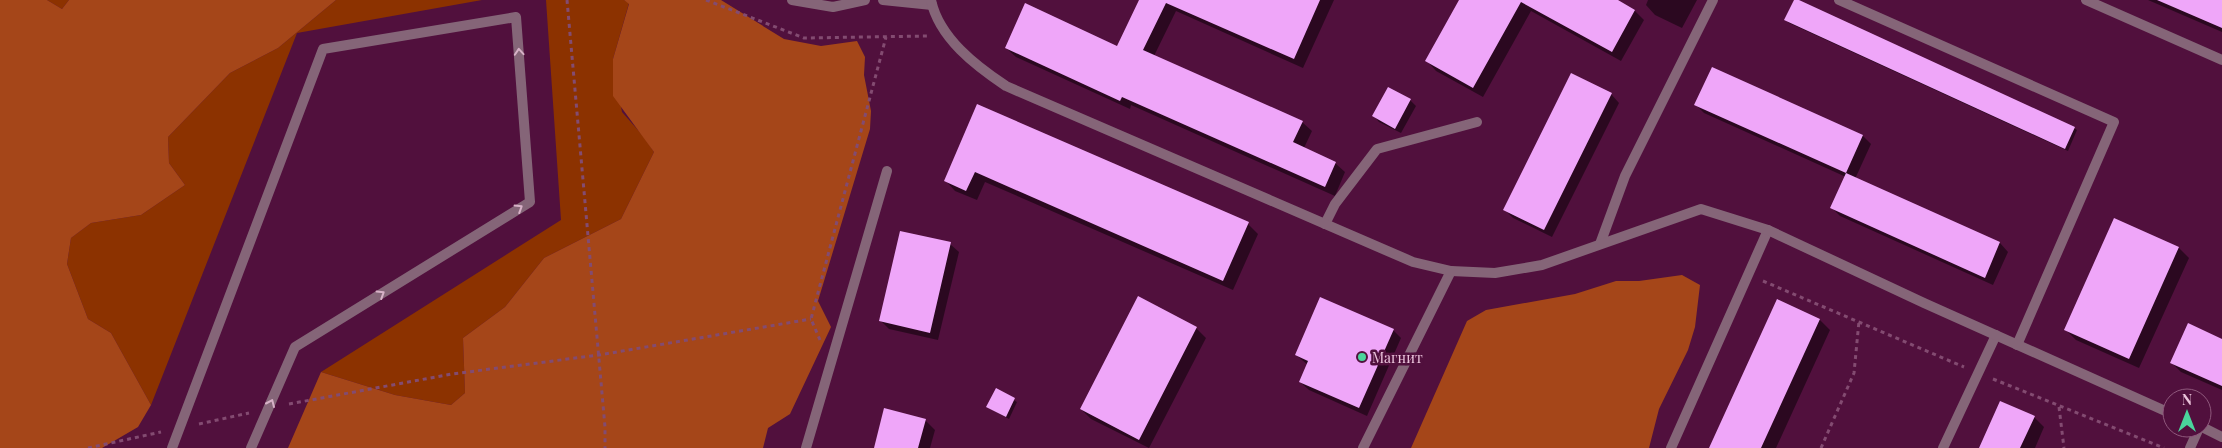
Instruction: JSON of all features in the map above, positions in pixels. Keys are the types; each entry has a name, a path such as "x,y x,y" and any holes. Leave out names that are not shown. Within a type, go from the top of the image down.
{"street":[{"path":"792,0 833,7 866,0"},
{"path":"882,0 932,3 949,36 972,63 1006,86 1413,262 1451,271 1495,273 1542,265 1701,209 1768,230 1996,336 2162,410"},
{"path":"1600,244 1626,176 1713,0"},
{"path":"1839,0 2114,122 2017,345"},
{"path":"2086,0 2222,60"},
{"path":"172,448 323,49 516,17 530,202 295,347 251,448"},
{"path":"1325,224 1335,204 1377,148 1477,122"},
{"path":"806,448 888,171"},
{"path":"1671,448 1768,230"},
{"path":"1363,448 1451,271"},
{"path":"1943,448 1996,336"}],"path":[{"path":"567,0 605,448"},
{"path":"706,0 804,38 949,36"},
{"path":"831,366 811,319 886,37"},
{"path":"1748,275 2059,407 2164,448"},
{"path":"88,448 308,399 452,374 598,355 811,319"},
{"path":"1821,448 1854,373 1858,321"},
{"path":"2059,407 2064,448"}],"shaded area":[{"path":"0,0 47,0 62,9 69,0 336,0 278,48 230,73 168,137 169,163 185,185 141,215 91,223 71,238 67,264 88,319 111,333 151,405 138,427 102,448 0,448"},
{"path":"47,0 69,0 62,9"},
{"path":"336,0 482,0 297,33 151,405 111,333 88,319 67,264 71,238 91,223 141,215 185,185 169,163 168,137 230,73 278,48"},
{"path":"546,0 624,0 629,3 613,59 622,112 644,137 654,152 621,219 544,258 505,307 463,338 465,393 451,405 395,395 321,372 561,220"},
{"path":"624,0 721,0 784,39 821,46 857,41 865,57 864,75 871,111 870,129 818,301 831,327 790,414 768,428 763,448 288,448 321,372 395,395 451,405 465,393 463,338 505,307 544,258 621,219 654,152 613,96 613,59 629,4"},
{"path":"1682,275 1700,285 1695,327 1688,350 1659,409 1649,448 1411,448 1467,321 1486,310 1575,294 1616,281 1639,281"}],"building":[{"path":"1139,0 1320,0 1294,59 1166,3 1143,50 1303,121 1293,142 1336,162 1325,187 1122,97 1120,101 1005,48 1025,3 1117,46"},
{"path":"1459,0 1618,0 1635,10 1612,52 1521,2 1473,88 1425,61"},
{"path":"1794,0 1799,0 2075,127 2065,149 1784,20"},
{"path":"2157,0 2222,0 2222,28"},
{"path":"1712,67 1863,135 1846,173 1694,105"},
{"path":"1571,73 1612,93 1544,230 1503,210"},
{"path":"1388,87 1411,99 1395,129 1372,116"},
{"path":"977,104 1249,222 1223,281 975,172 966,191 944,181"},
{"path":"1846,173 2000,242 1985,278 1830,208"},
{"path":"2114,218 2179,247 2129,359 2064,330"},
{"path":"900,231 951,242 930,333 879,321"},
{"path":"1138,296 1197,327 1139,440 1080,409"},
{"path":"1320,297 1394,329 1359,408 1299,382 1308,361 1295,355"},
{"path":"1777,299 1820,319 1761,448 1709,448"},
{"path":"2188,323 2222,339 2222,386 2170,363"},
{"path":"996,388 1015,398 1006,417 986,407"},
{"path":"2000,401 2035,416 2020,448 1979,448"},
{"path":"884,408 926,419 918,448 874,448"}],"place":[{"name":"Магнит","path":"1362,357"}]}
